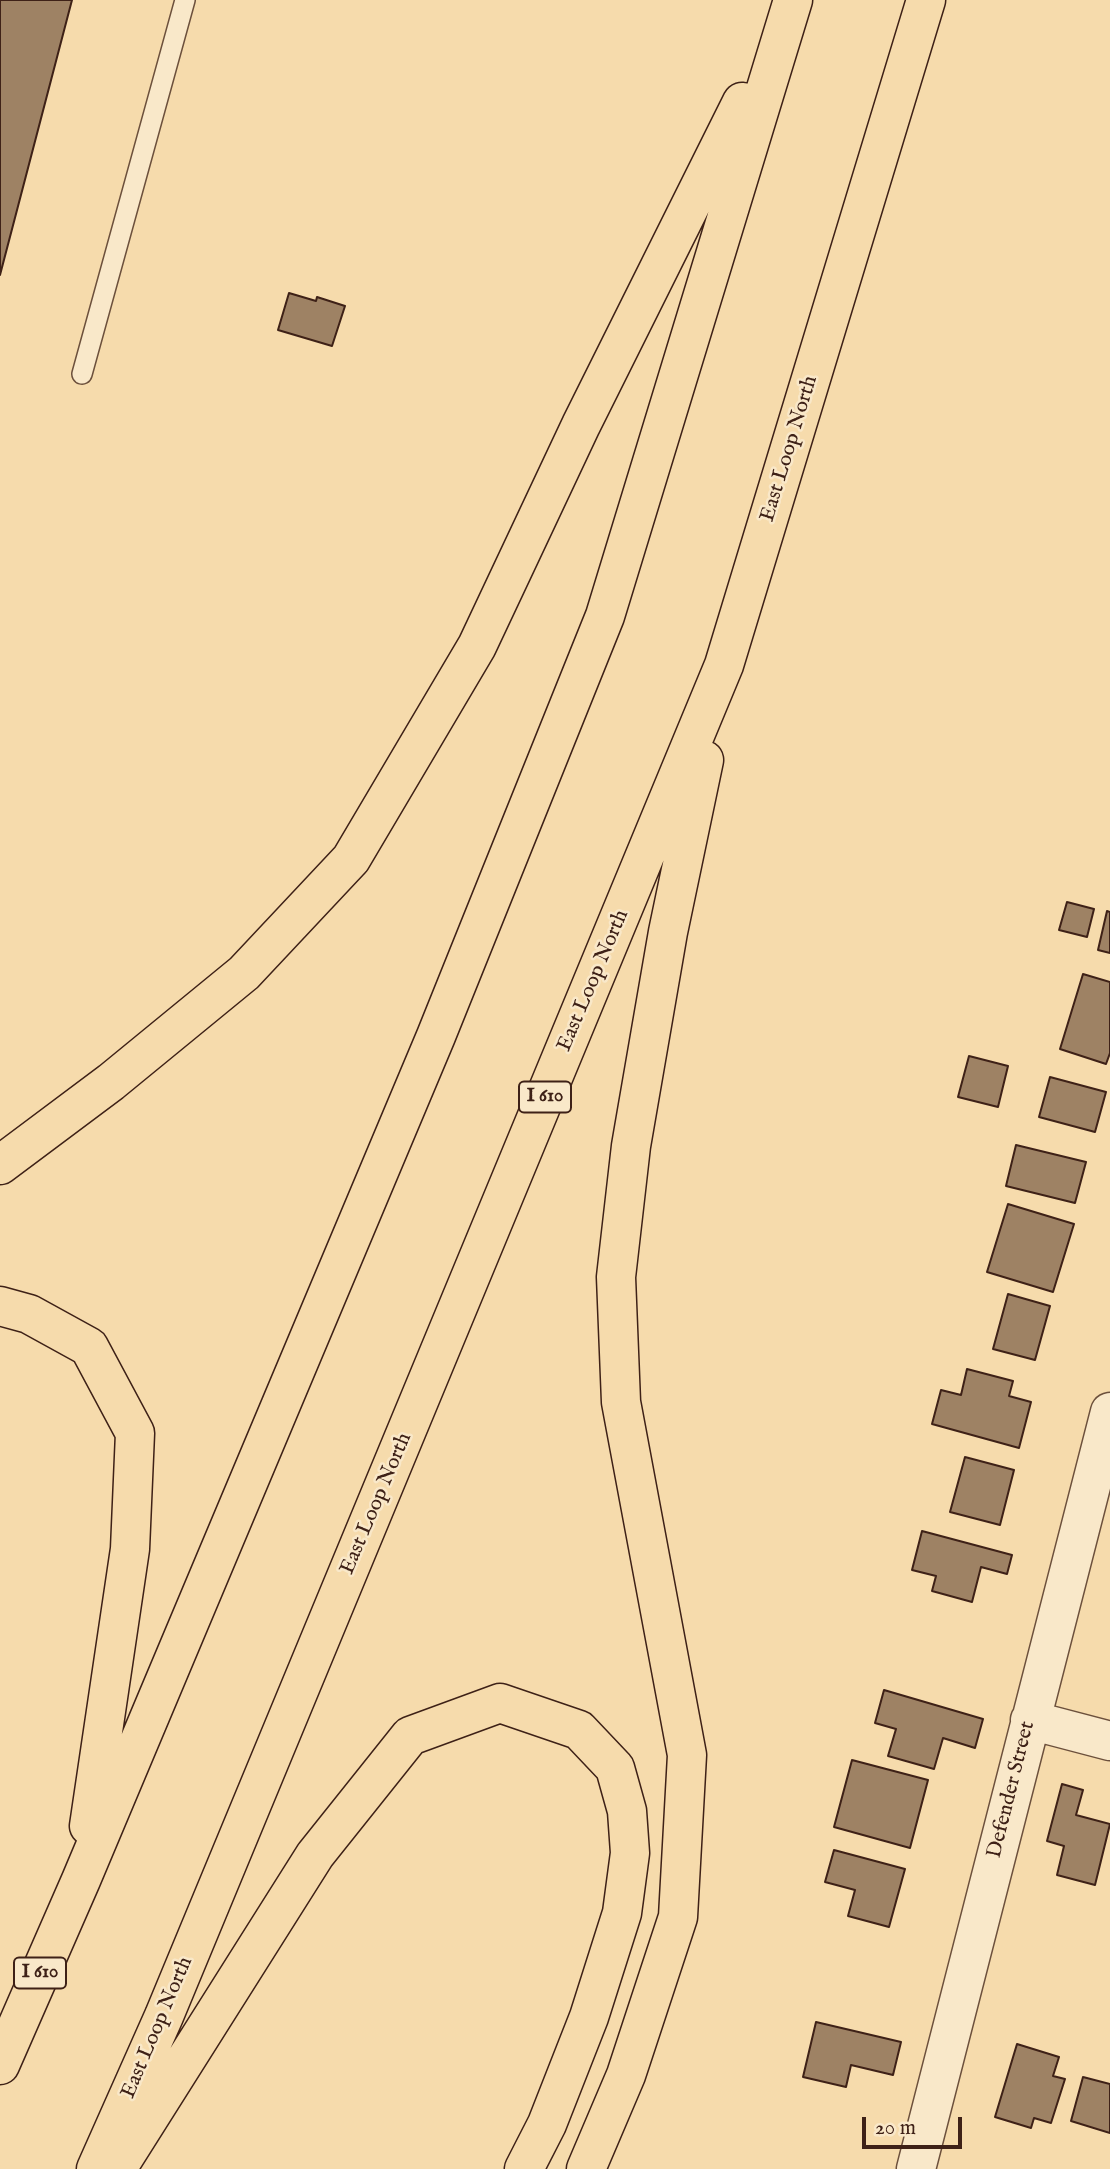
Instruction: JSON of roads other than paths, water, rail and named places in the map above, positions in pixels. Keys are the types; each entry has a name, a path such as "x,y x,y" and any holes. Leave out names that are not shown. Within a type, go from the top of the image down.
{"highway":[{"name":"East Loop North","path":"96,2169 175,1990 724,665 926,0"},
{"path":"0,1165 111,1082 244,973 351,859 477,646 581,425 792,1"},
{"name":"I 610","path":"0,2065 81,1880 431,1049 606,616 792,1"},
{"path":"586,2169 626,2075 678,1917 687,1755 621,1402 616,1277 631,1146 668,932 724,665"},
{"path":"0,1306 29,1314 89,1347 135,1433 130,1549 81,1880"},
{"path":"117,2169 315,1855 410,1736 500,1703 579,1730 615,1768 627,1811 630,1853 622,1913 589,2017 547,2124 524,2169"}],"street":[{"name":"Defender Street","path":"916,2169 1110,1412"},
{"path":"1030,1720 1110,1741"}],"lane":[{"path":"82,374 185,0"}]}
